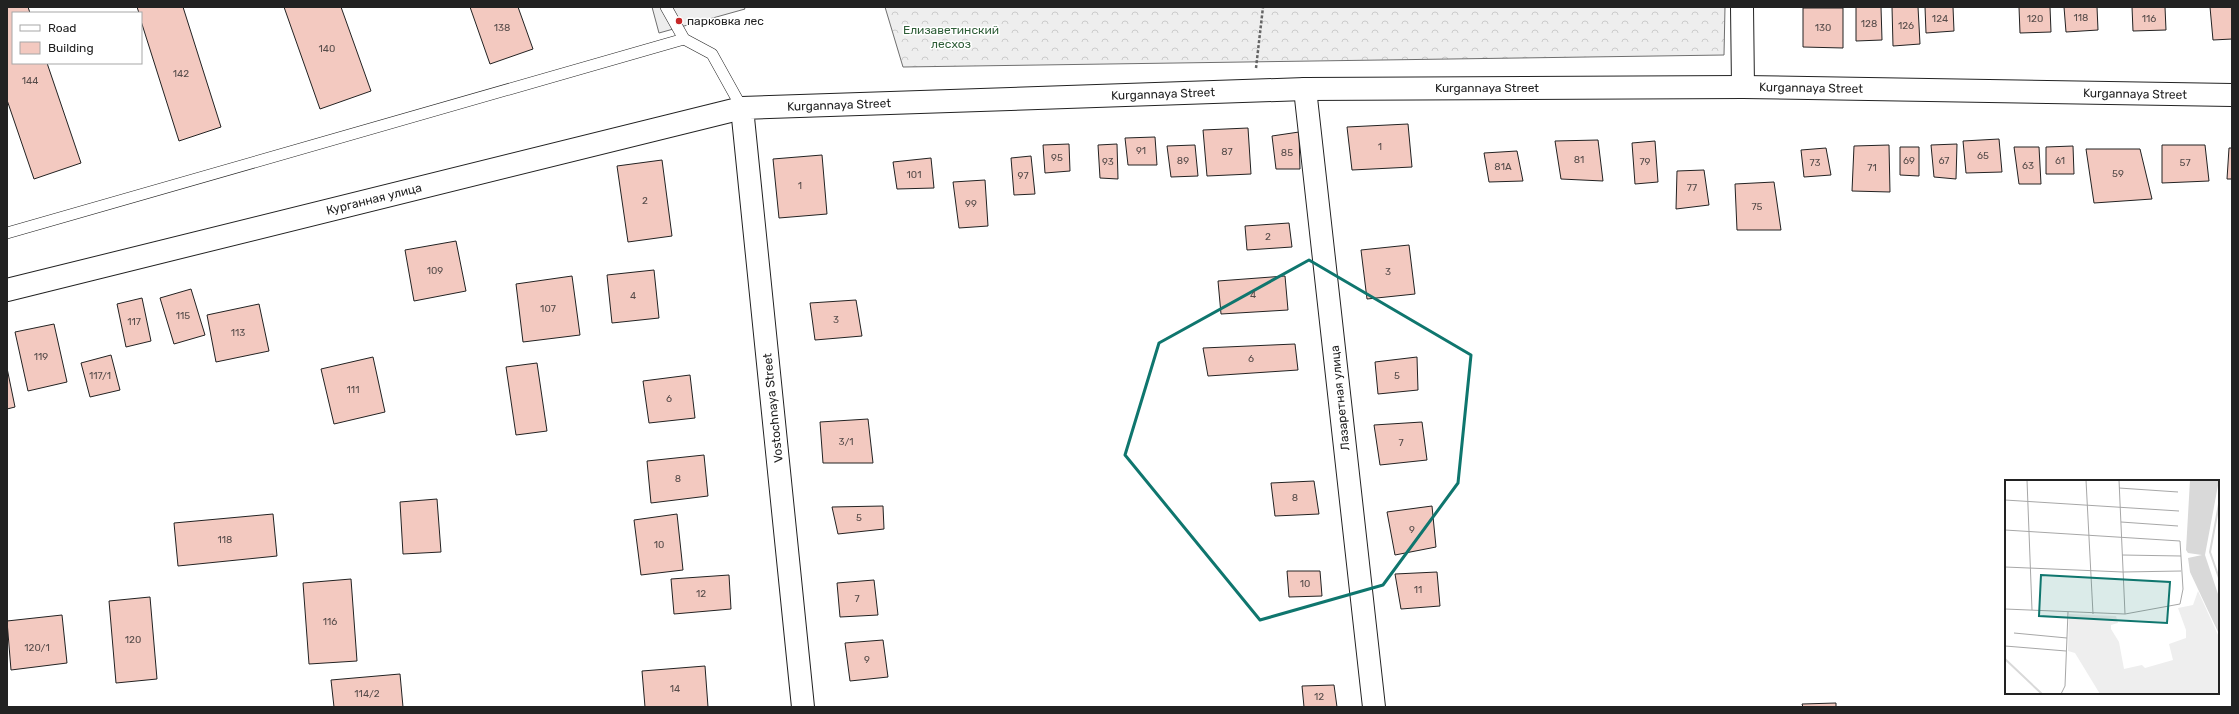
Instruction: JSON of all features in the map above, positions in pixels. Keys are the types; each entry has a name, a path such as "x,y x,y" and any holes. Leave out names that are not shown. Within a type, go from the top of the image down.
{"street":[{"path":"1742,7 1743,87"},
{"name":"Kurgannaya Street","path":"742,108 1305,89 1743,87 2232,95"},
{"name":"Лазаретная улица","path":"1305,89 1374,707"},
{"name":"Курганная улица","path":"7,290 742,108"},
{"name":"Vostochnaya Street","path":"742,108 803,707"}],"lane":[{"path":"666,7 684,39 712,54 742,108"},
{"path":"7,234 684,39"}],"path":[{"path":"1254,90 1263,7"}],"highlighted area":[{"path":"1309,260 1471,355 1458,483 1383,585 1260,620 1125,455 1159,343"}],"green space":[{"name":"Елизаветинский лесхоз","path":"885,7 1725,7 1724,55 903,67"}],"shaded area":[{"name":"парковка лес","path":"652,7 744,7 745,9 659,33"}],"building":[{"path":"7,7 28,7 30,12 12,12 12,64 47,64 81,163 34,179 7,100"},
{"path":"137,7 183,7 221,127 179,141 142,24 142,12 139,12"},
{"path":"284,7 341,7 371,91 320,109"},
{"path":"470,7 518,7 533,49 490,64"},
{"path":"1856,7 1881,7 1882,40 1856,41"},
{"path":"1892,7 1918,7 1920,44 1893,46"},
{"path":"1925,7 1953,7 1954,31 1926,33"},
{"path":"2019,7 2050,7 2051,32 2020,33"},
{"path":"2064,7 2097,7 2098,30 2066,32"},
{"path":"2132,7 2165,7 2166,30 2133,31"},
{"path":"2210,7 2232,7 2232,39 2213,40"},
{"path":"1803,8 1843,8 1843,48 1803,47"},
{"path":"1408,124 1412,167 1352,170 1347,127"},
{"path":"1248,128 1251,174 1207,176 1203,130"},
{"path":"1299,132 1300,169 1276,169 1272,136"},
{"path":"1155,137 1157,165 1128,165 1125,138"},
{"path":"1999,139 2002,172 1966,173 1963,141"},
{"path":"1598,140 1603,181 1561,179 1555,141"},
{"path":"1655,141 1658,182 1635,184 1632,143"},
{"path":"1069,144 1070,171 1045,173 1043,145"},
{"path":"1117,144 1118,179 1100,178 1098,145"},
{"path":"1957,144 1956,179 1934,177 1931,145"},
{"path":"1195,145 1198,176 1171,177 1167,146"},
{"path":"1889,145 1890,192 1852,191 1854,146"},
{"path":"2162,145 2205,145 2209,181 2162,183"},
{"path":"2073,146 2074,174 2046,174 2046,147"},
{"path":"1900,147 1919,147 1919,176 1900,175"},
{"path":"2014,147 2039,147 2041,184 2019,184"},
{"path":"1826,148 1831,175 1804,177 1801,150"},
{"path":"2229,148 2232,148 2232,179 2227,179"},
{"path":"2086,149 2140,149 2152,199 2094,203"},
{"path":"1517,151 1523,181 1489,182 1484,153"},
{"path":"822,155 827,214 779,218 773,159"},
{"path":"1031,156 1035,194 1014,195 1011,158"},
{"path":"931,158 934,188 897,189 893,162"},
{"path":"662,160 672,236 628,242 617,166"},
{"path":"1704,170 1709,205 1676,209 1677,171"},
{"path":"985,180 988,226 959,228 953,182"},
{"path":"1774,182 1781,230 1737,230 1735,184"},
{"path":"1289,223 1292,247 1247,250 1245,226"},
{"path":"456,241 466,291 414,301 405,250"},
{"path":"1409,245 1415,294 1367,299 1361,250"},
{"path":"654,270 659,318 612,323 607,275"},
{"path":"572,276 580,335 523,342 516,284"},
{"path":"1285,276 1288,310 1221,314 1218,281"},
{"path":"191,289 205,335 174,344 160,298"},
{"path":"142,298 151,341 126,347 117,304"},
{"path":"856,300 862,336 815,340 810,303"},
{"path":"259,304 269,351 216,362 207,315"},
{"path":"54,324 67,382 28,391 15,332"},
{"path":"1295,344 1298,370 1208,376 1203,348"},
{"path":"111,355 120,390 90,397 81,363"},
{"path":"373,357 385,412 334,424 321,369"},
{"path":"1417,357 1418,390 1378,394 1375,362"},
{"path":"537,363 547,431 516,435 506,367"},
{"path":"7,368 15,407 7,409"},
{"path":"690,375 695,418 649,423 643,381"},
{"path":"868,419 873,463 823,463 820,422"},
{"path":"1422,422 1427,460 1380,465 1374,425"},
{"path":"704,455 708,496 651,503 647,461"},
{"path":"1314,481 1319,514 1275,516 1271,483"},
{"path":"437,499 441,552 403,554 400,502"},
{"path":"883,506 884,529 838,534 832,507"},
{"path":"1432,506 1436,547 1395,555 1387,512"},
{"path":"273,514 277,556 178,566 174,523"},
{"path":"677,514 683,570 641,575 634,520"},
{"path":"1287,571 1320,571 1322,596 1289,597"},
{"path":"1437,572 1440,606 1401,609 1395,574"},
{"path":"729,575 731,609 674,614 671,579"},
{"path":"351,579 357,661 309,664 303,583"},
{"path":"874,580 878,615 840,617 837,583"},
{"path":"150,597 157,679 116,683 109,601"},
{"path":"62,615 67,663 11,670 7,621"},
{"path":"883,640 888,677 850,681 845,643"},
{"path":"705,666 708,707 645,707 642,671"},
{"path":"400,674 403,707 334,707 331,680"},
{"path":"1334,685 1337,707 1304,707 1302,686"},
{"path":"1836,703 1836,707 1803,707 1802,704"}],"place":[{"name":"парковка лес","path":"679,21"}]}
